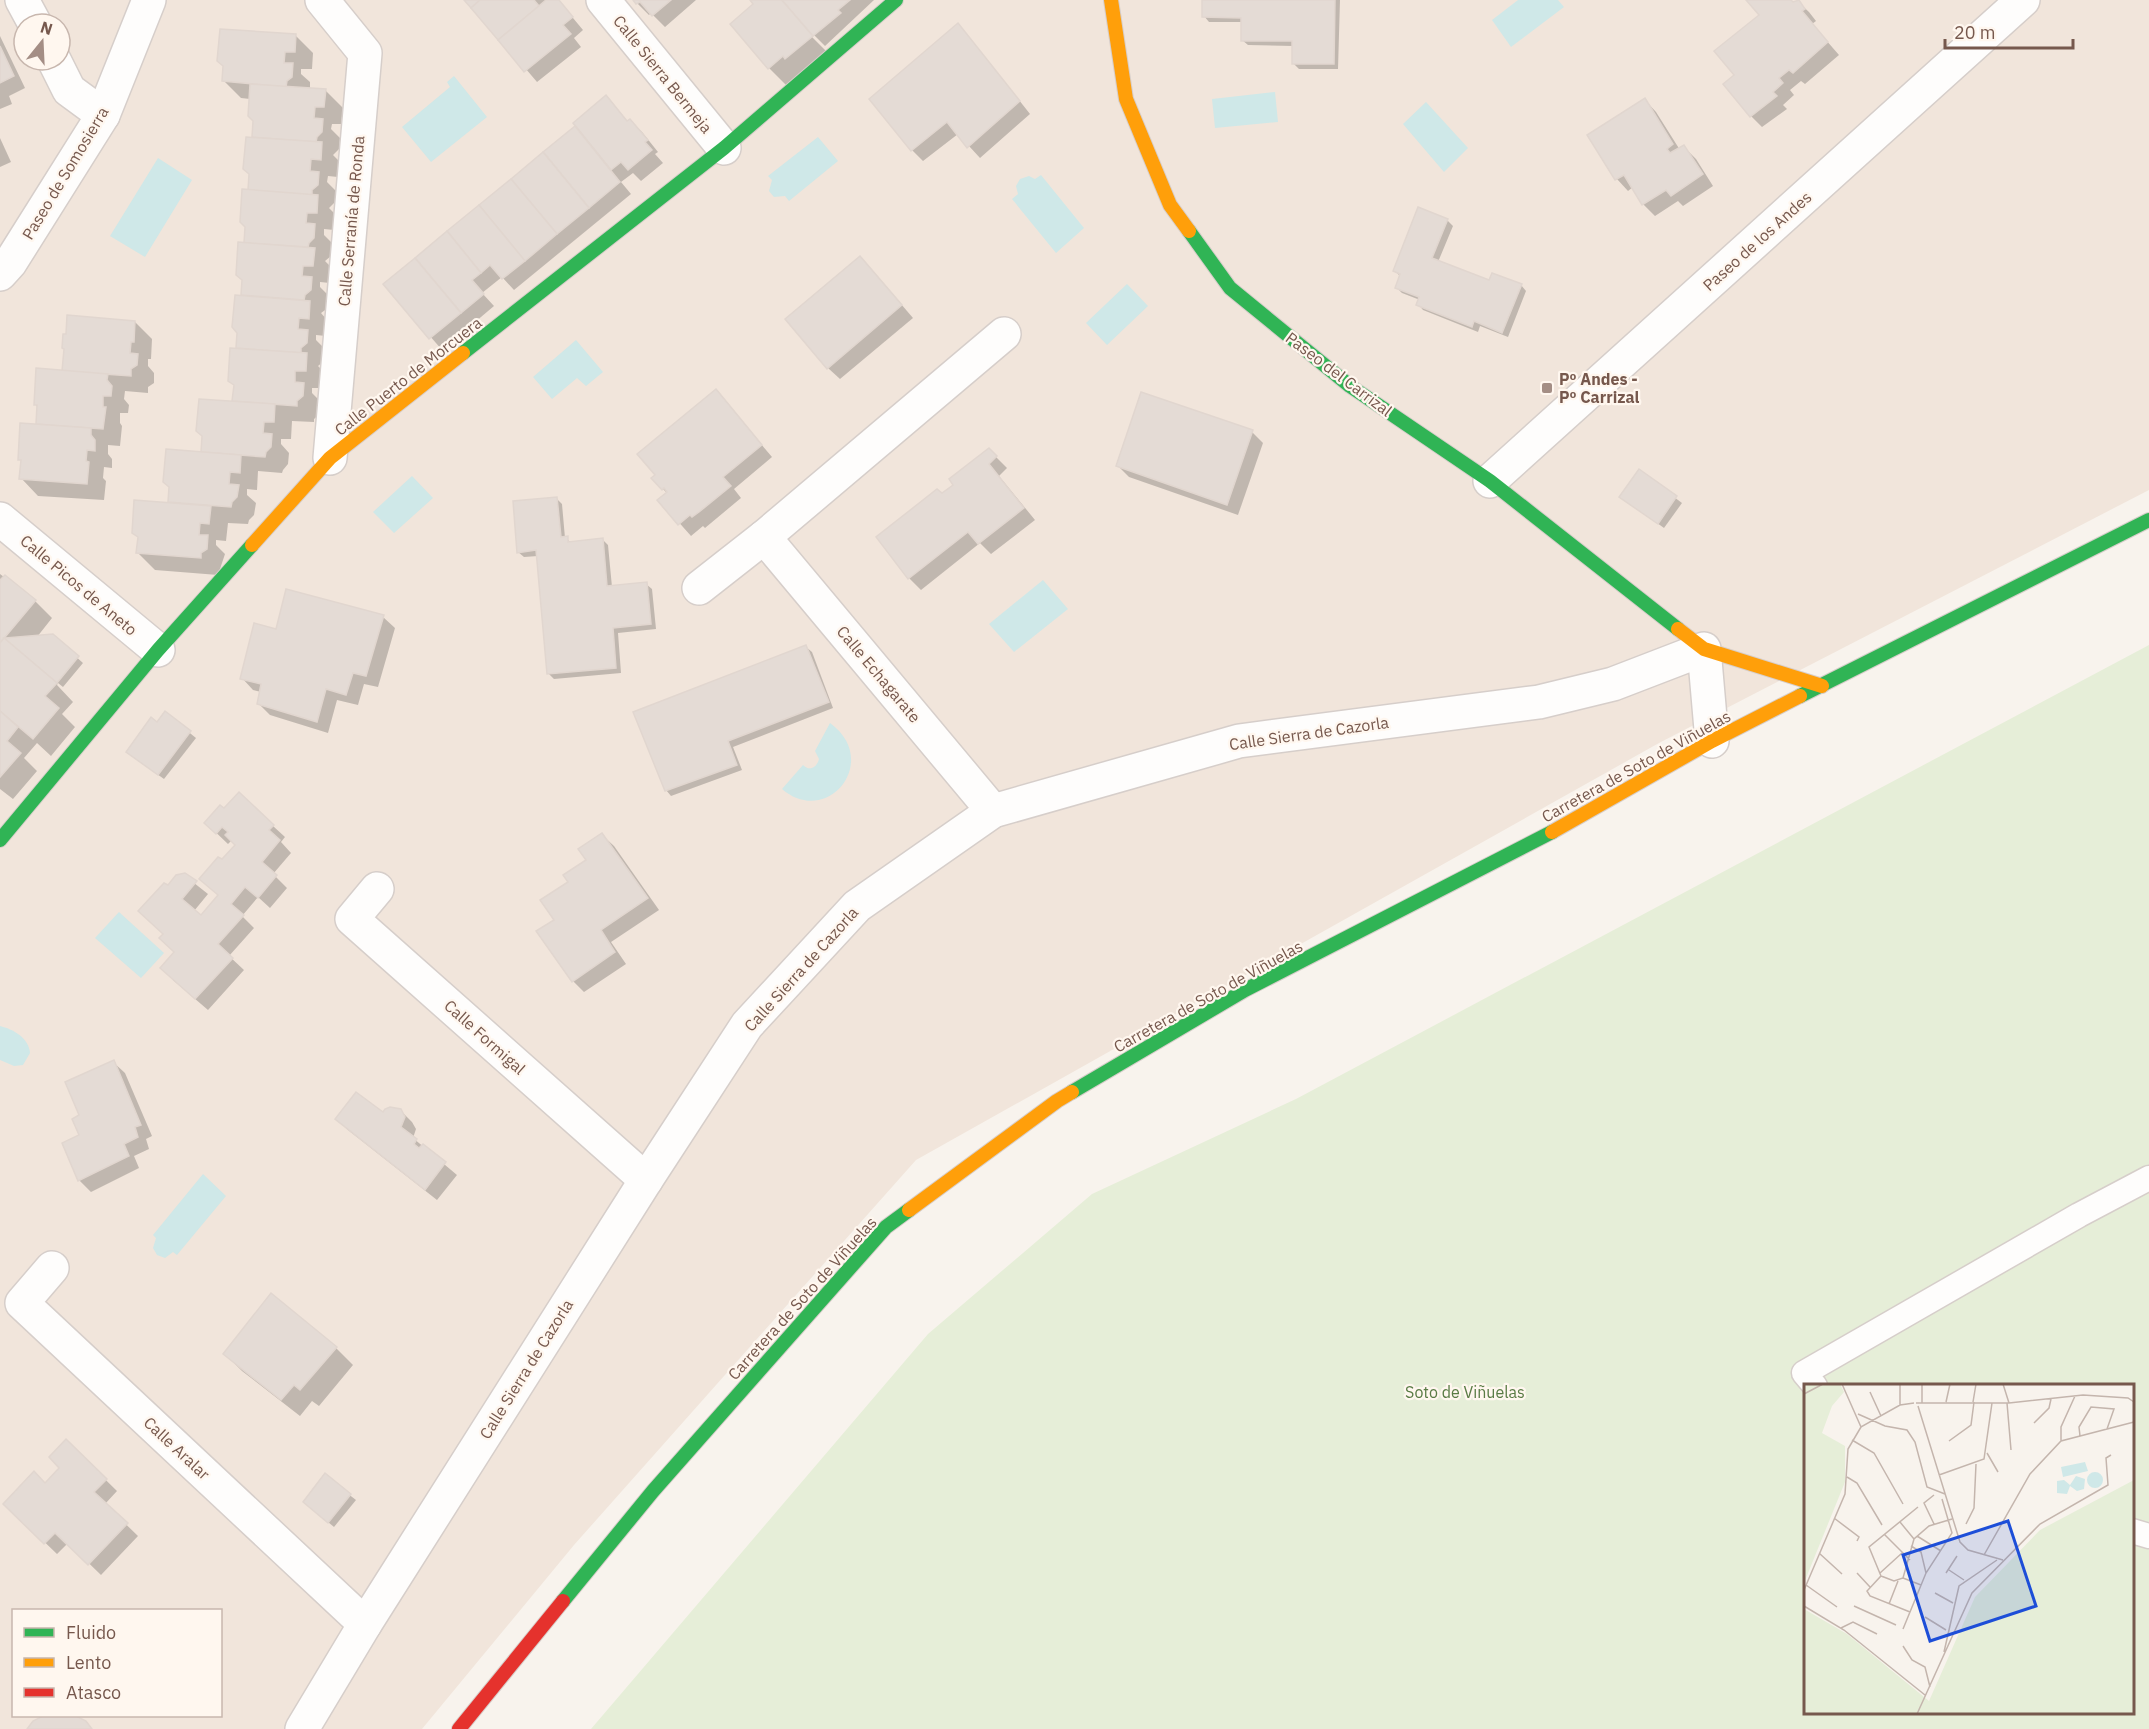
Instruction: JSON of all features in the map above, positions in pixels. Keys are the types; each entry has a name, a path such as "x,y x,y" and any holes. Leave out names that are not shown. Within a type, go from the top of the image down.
{"street":[{"name":"Paseo de Somosierra","path":"0,274 10,263 103,115 149,0"},
{"name":"Calle Serranía de Ronda","path":"322,0 365,53 330,458"},
{"name":"Calle Sierra Bermeja","path":"603,0 724,148"},
{"name":"Calle Puerto de Morcuera","path":"0,840 158,651 330,458 724,148 896,0"},
{"name":"Paseo del Carrizal","path":"1111,0 1126,99 1170,205 1230,288 1350,386 1490,482 1704,648 1822,686"},
{"name":"Paseo de los Andes","path":"1490,482 2023,0"},
{"path":"60,72 69,90 103,115"},
{"path":"699,588 764,537 1004,334"},
{"name":"Calle Picos de Aneto","path":"0,519 158,651"},
{"name":"Carretera de Soto de Viñuelas","path":"459,1729 653,1491 886,1227 1057,1101 1235,996 1533,843 1713,741 2149,520"},
{"name":"Calle Echagarate","path":"764,537 993,811"},
{"path":"1704,648 1713,741"},
{"name":"Calle Sierra de Cazorla","path":"302,1729 365,1624 646,1180 747,1025 857,906 993,811 1239,741 1539,702 1613,684 1704,648"},
{"name":"Calle Formigal","path":"377,889 352,919 646,1180"},
{"name":"Calle Aralar","path":"52,1268 22,1303 365,1624"}],"lane":[{"path":"1813,1384 1804,1373 2079,1215 2149,1178"},
{"path":"2134,1531 2149,1536"}],"shaded area":[{"path":"0,0 2149,0 2149,490 1659,743 916,1160 574,1545 422,1729 0,1729"}],"green space":[{"name":"Soto de Viñuelas","path":"2149,645 2149,1729 591,1729 928,1334 1092,1194 1296,1099"}],"water":[{"path":"1518,0 1558,0 1564,7 1511,47 1492,20"},
{"path":"454,76 487,117 431,162 402,127 450,87 447,82"},
{"path":"1275,92 1278,122 1215,128 1212,99"},
{"path":"1426,102 1468,148 1444,172 1403,124"},
{"path":"818,137 838,161 789,201 785,196 774,197 769,191 772,180 768,176"},
{"path":"158,158 192,180 145,257 110,236"},
{"path":"1041,175 1084,228 1056,253 1012,199 1018,194 1016,186 1020,179 1029,176 1035,179"},
{"path":"1127,284 1148,306 1107,345 1086,323"},
{"path":"576,340 603,372 586,386 577,378 552,399 533,377"},
{"path":"412,476 433,498 394,533 373,512"},
{"path":"1043,580 1068,609 1014,652 989,624"},
{"path":"830,723 845,738 851,755 850,771 842,785 831,795 816,800 799,799 782,789 803,765 813,768 817,764 819,759 815,751"},
{"path":"119,912 164,953 141,978 95,938"},
{"path":"0,1026 15,1032 27,1043 30,1053 23,1065 14,1066 0,1060"},
{"path":"203,1174 226,1196 177,1255 173,1252 165,1258 157,1255 153,1248 156,1238 153,1235"}],"building":[{"path":"464,0 480,0 471,8"},
{"path":"480,0 534,0 539,6 498,40 471,8"},
{"path":"546,0 559,0 573,17 563,25 571,34 524,72 498,40"},
{"path":"633,0 671,0 652,16 640,2 636,4"},
{"path":"750,0 782,0 813,36 785,59 783,56 768,69 730,24 753,4"},
{"path":"782,0 850,0 838,10 841,13 813,36"},
{"path":"1202,0 1335,0 1334,64 1292,64 1292,41 1241,41 1241,18 1202,17"},
{"path":"1746,0 1791,0 1793,2 1799,0 1805,9 1802,11 1828,42 1793,73 1789,70 1779,78 1783,83 1773,92 1777,96 1750,117 1723,84 1734,75 1714,51 1759,15"},
{"path":"958,23 1020,101 967,148 947,122 911,151 869,99"},
{"path":"220,29 296,34 295,52 285,52 284,63 293,63 292,77 287,81 286,87 222,81 223,66 217,61"},
{"path":"0,46 14,76 0,83"},
{"path":"250,84 326,89 324,107 315,107 314,118 323,119 322,132 316,142 252,137 253,121 248,116"},
{"path":"606,95 627,121 630,119 648,140 645,142 652,150 628,170 621,162 611,170 573,123"},
{"path":"1645,98 1673,144 1667,149 1670,153 1684,145 1703,174 1671,196 1666,190 1642,205 1624,175 1615,180 1587,135"},
{"path":"575,126 620,182 589,208 543,152"},
{"path":"246,137 322,142 321,160 311,159 310,171 319,172 318,185 312,190 312,195 248,190 249,174 243,169"},
{"path":"543,152 589,208 557,234 511,179"},
{"path":"511,179 557,234 525,261 479,205"},
{"path":"242,189 318,195 317,213 307,213 306,223 315,224 314,238 308,247 244,243 245,227 240,222"},
{"path":"479,205 525,261 502,279 490,265 481,273 447,231"},
{"path":"1418,207 1448,219 1432,258 1489,280 1492,273 1522,284 1502,333 1474,321 1472,327 1416,305 1419,297 1395,288 1400,274 1393,271"},
{"path":"447,231 481,273 472,280 484,294 461,313 415,258"},
{"path":"238,242 315,248 313,266 303,266 302,276 312,277 311,290 305,295 304,300 241,295 242,280 236,275"},
{"path":"860,256 902,305 827,369 785,319"},
{"path":"415,258 461,313 429,339 383,284"},
{"path":"235,295 310,301 309,319 299,318 298,329 308,330 307,343 301,348 301,353 236,348 237,333 232,327"},
{"path":"67,315 135,321 134,342 131,342 130,353 138,354 137,365 131,369 131,376 62,371 63,334 66,334"},
{"path":"230,348 307,353 306,371 295,371 295,382 304,383 303,396 297,401 297,406 232,401 234,385 228,381"},
{"path":"36,368 108,374 107,380 112,386 111,396 103,396 103,407 106,407 103,429 36,424 37,405 34,405"},
{"path":"716,389 762,445 723,477 731,486 699,512 692,517 690,515 678,525 657,500 667,492 651,478 655,475 637,454"},
{"path":"1141,392 1253,430 1227,505 1116,466"},
{"path":"199,399 275,404 274,422 264,422 263,433 272,434 271,447 265,457 201,452 202,436 196,431"},
{"path":"20,423 91,428 91,435 95,440 95,451 87,450 86,461 89,462 87,484 19,479"},
{"path":"989,448 997,456 989,464 1024,508 978,544 968,532 908,579 876,537 937,489 942,493 953,485 949,479"},
{"path":"166,449 241,455 240,473 230,472 229,484 239,485 237,497 231,507 168,502 169,487 163,482"},
{"path":"1639,469 1677,496 1658,524 1619,497"},
{"path":"557,497 561,537 568,536 568,542 603,538 607,586 647,582 651,624 613,628 616,668 547,674 536,550 517,553 513,501"},
{"path":"134,500 211,506 209,524 200,523 199,535 208,535 207,549 201,553 201,558 136,553 138,537 132,533"},
{"path":"5,575 36,600 0,643 0,580"},
{"path":"286,589 384,615 366,676 353,673 346,695 326,689 317,722 257,704 261,684 240,679 254,623 276,629"},
{"path":"53,634 79,656 57,683 4,638"},
{"path":"4,638 57,683 45,696 59,708 33,739 0,711 0,643"},
{"path":"806,645 829,702 728,741 737,765 665,791 633,712"},
{"path":"0,711 18,727 7,741 21,753 0,777"},
{"path":"165,711 191,731 158,775 126,752 151,717 157,722"},
{"path":"239,792 274,825 269,830 280,840 262,862 277,875 258,898 245,887 231,904 244,915 218,944 233,958 195,999 160,968 174,952 159,938 163,934 138,911 164,883 168,885 176,875 185,873 197,881 182,899 201,915 218,895 199,879 218,857 222,859 235,845 225,835 228,832 222,827 216,834 204,823 220,805 224,808"},
{"path":"602,833 648,898 601,930 615,952 572,982 536,931 554,920 540,900 568,882 563,875 586,860 578,849"},
{"path":"114,1060 141,1125 135,1127 138,1137 124,1144 129,1156 78,1181 62,1143 79,1135 72,1119 79,1115 65,1082"},
{"path":"356,1092 383,1112 390,1107 401,1109 405,1117 401,1127 417,1139 414,1144 419,1148 423,1144 446,1162 425,1190 335,1119"},
{"path":"271,1293 337,1347 300,1390 294,1385 281,1400 223,1354"},
{"path":"66,1439 107,1479 94,1492 128,1523 88,1565 55,1533 44,1544 3,1504 34,1471 45,1483 59,1468 49,1457"},
{"path":"325,1473 351,1494 328,1523 303,1502"},
{"path":"41,1717 78,1717 86,1721 92,1729 27,1729 33,1721"}],"traffic: fast":[{"path":"463,353 724,148 896,0"},
{"path":"1189,231 1230,288 1350,386 1490,481 1678,629"},
{"path":"1800,696 2149,520"},
{"path":"0,840 158,650 252,545"},
{"path":"1072,1092 1245,990 1552,832"},
{"path":"563,1601 653,1491 886,1227 909,1210"}],"traffic: slow":[{"path":"1111,0 1126,99 1170,205 1189,231"},
{"path":"252,545 330,458 463,353"},
{"path":"1678,629 1704,649 1822,686"},
{"path":"1552,832 1712,741 1800,696"},
{"path":"909,1210 1072,1092"}],"traffic: jam":[{"path":"459,1729 563,1601"}],"place":[{"name":"Pº Andes - Pº Carrizal","path":"1547,388"}]}
